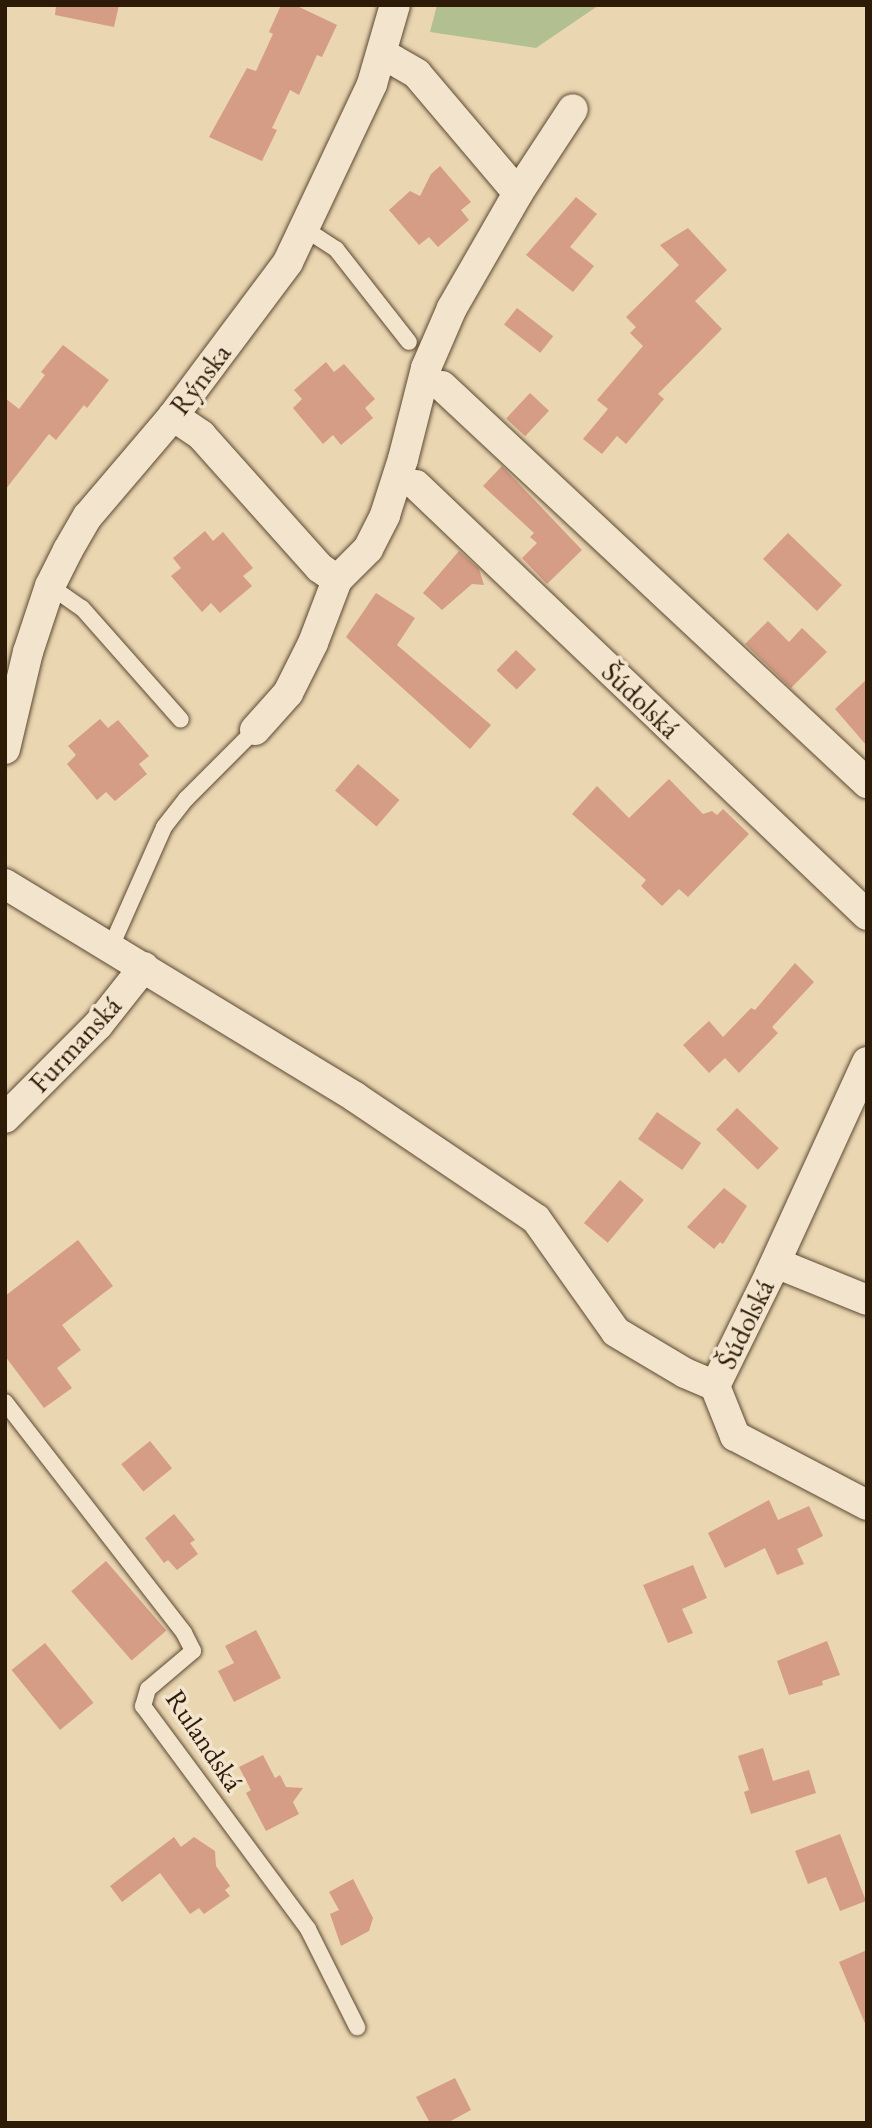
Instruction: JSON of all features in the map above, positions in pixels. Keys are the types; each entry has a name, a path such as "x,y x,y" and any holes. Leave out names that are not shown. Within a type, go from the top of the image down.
{"street":[{"name":"Rýnska","path":"5,749 28,652 50,586 88,516 173,416 288,262 372,84 383,54 395,5"},
{"path":"383,54 417,74 518,193"},
{"path":"255,730 288,693 313,643 337,580 368,549 384,515 403,459 426,368 452,308 518,193 573,109"},
{"path":"442,386 867,783"},
{"path":"173,416 201,435 320,568 337,580"},
{"name":"Šúdolská","path":"416,485 867,915"},
{"path":"5,884 355,1097 536,1219 616,1332 685,1373 715,1386 736,1436 867,1505"},
{"name":"Furmanská","path":"5,1118 98,1025 144,967"},
{"name":"Šúdolská","path":"715,1386 776,1263 867,1062"},
{"name":"Šúdolská","path":"776,1263 867,1300"}],"lane":[{"path":"305,229 336,248 409,342"},
{"path":"50,586 82,608 181,720"},
{"path":"110,948 164,827 186,799 255,730"},
{"name":"Rulandská","path":"5,1402 184,1633 193,1651 149,1689 144,1706 308,1929 357,2027"}],"green space":[{"path":"437,5 599,5 536,48 430,32"}],"building":[{"path":"56,5 119,5 114,27 55,15"},
{"path":"281,5 295,5 337,25 322,57 317,55 299,95 290,90 272,128 277,130 262,161 209,137 247,68 256,71 273,34 269,32"},
{"path":"440,166 471,202 461,210 469,220 438,247 429,237 419,245 389,210 410,191 420,196 431,174"},
{"path":"576,197 597,214 570,247 594,266 573,292 526,255"},
{"path":"688,228 727,270 695,301 722,329 658,394 664,399 626,444 617,436 602,454 583,439 608,409 597,400 643,346 630,333 636,327 626,317 679,265 660,245"},
{"path":"517,308 553,336 540,353 504,325"},
{"path":"63,345 109,380 87,408 84,405 56,440 49,434 5,490 5,398 19,409 45,375 41,372"},
{"path":"326,362 334,372 344,364 375,399 365,408 373,418 341,445 333,435 323,444 293,408 302,399 294,390"},
{"path":"530,393 549,411 525,436 506,419"},
{"path":"502,466 582,550 547,584 522,558 537,543 530,537 534,533 483,486"},
{"path":"205,531 213,541 223,532 253,568 243,576 252,586 220,613 211,603 202,612 171,576 181,568 173,558"},
{"path":"788,533 842,585 817,611 763,559"},
{"path":"459,551 479,569 484,585 472,584 442,610 423,593"},
{"path":"376,593 415,618 397,645 491,725 470,749 346,637"},
{"path":"768,621 789,642 802,628 827,652 791,688 745,644"},
{"path":"516,650 536,669 517,690 497,670"},
{"path":"867,679 867,746 835,709"},
{"path":"100,719 108,728 118,720 149,756 139,764 147,774 115,801 106,792 97,800 67,764 76,755 68,746"},
{"path":"358,764 400,800 377,826 335,790"},
{"path":"669,779 703,814 712,811 717,815 723,809 749,834 688,897 679,889 662,906 641,886 646,880 572,814 597,786 629,818"},
{"path":"795,963 814,982 772,1027 778,1033 739,1073 725,1058 709,1073 683,1045 709,1021 723,1037 751,1008 755,1010"},
{"path":"737,1108 779,1148 758,1170 716,1130"},
{"path":"657,1112 701,1143 682,1170 638,1139"},
{"path":"620,1180 644,1200 608,1243 584,1223"},
{"path":"724,1188 747,1206 723,1244 720,1242 714,1249 687,1227"},
{"path":"78,1240 113,1286 62,1325 81,1350 57,1368 72,1388 44,1408 5,1356 5,1296"},
{"path":"150,1441 172,1468 143,1491 121,1464"},
{"path":"769,1500 778,1520 809,1506 823,1536 797,1549 804,1564 777,1575 765,1548 725,1568 708,1533"},
{"path":"174,1514 195,1540 190,1543 198,1554 177,1570 168,1560 164,1563 145,1538"},
{"path":"106,1561 166,1630 132,1661 71,1591"},
{"path":"693,1565 707,1598 682,1609 693,1633 668,1643 643,1585"},
{"path":"256,1630 281,1678 234,1702 218,1671 234,1663 225,1646"},
{"path":"827,1641 840,1675 822,1681 823,1685 789,1695 777,1661"},
{"path":"45,1643 93,1703 60,1730 12,1670"},
{"path":"763,1748 773,1781 809,1770 816,1793 751,1814 744,1792 749,1790 738,1756"},
{"path":"263,1755 275,1778 280,1775 286,1787 303,1788 293,1802 299,1814 266,1831 246,1793 251,1790 239,1767"},
{"path":"840,1834 866,1901 840,1911 826,1877 808,1884 795,1851"},
{"path":"174,1837 181,1847 194,1837 215,1851 216,1866 230,1886 225,1890 230,1896 204,1914 199,1908 190,1914 160,1873 122,1902 110,1886"},
{"path":"353,1879 373,1918 369,1931 341,1946 330,1914 339,1910 329,1892"},
{"path":"867,1950 867,2028 839,1962"},
{"path":"455,2078 471,2110 447,2123 430,2123 416,2097"}]}
